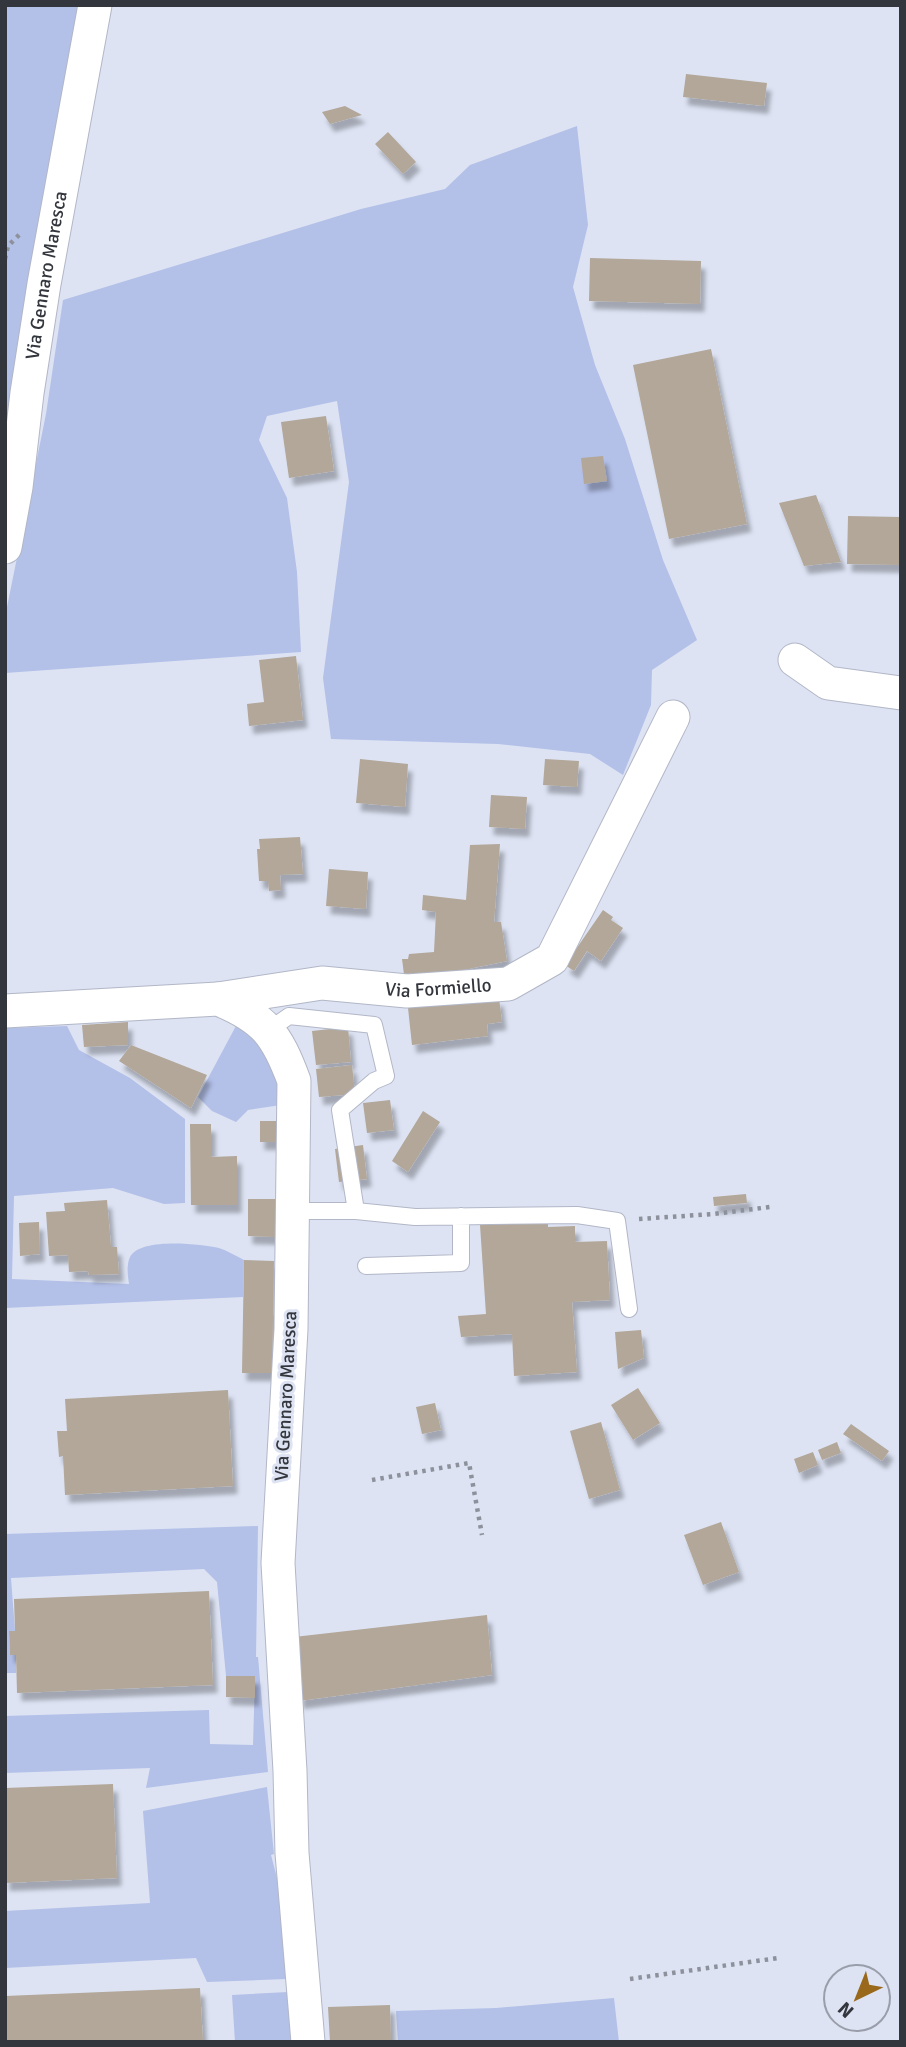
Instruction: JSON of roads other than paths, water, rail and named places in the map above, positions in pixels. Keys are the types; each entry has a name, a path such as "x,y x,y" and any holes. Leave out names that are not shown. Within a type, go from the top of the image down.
{"street":[{"name":"Via Gennaro Maresca","path":"5,547 44,284 95,5"},
{"path":"795,660 828,683 901,693"},
{"name":"Via Formiello","path":"218,999 322,983 407,991 508,984 552,959 673,718"},
{"name":"Via Gennaro Maresca","path":"5,1011 218,999 244,1009 269,1030 282,1048 294,1081 291,1329 278,1563 292,1853 308,2042"}],"lane":[{"path":"269,1030 289,1016 374,1025 386,1076 374,1081 340,1110 356,1211"},
{"path":"292,1211 356,1211 415,1217 577,1215 617,1221 629,1309"},
{"path":"366,1266 461,1263 461,1216"}]}
